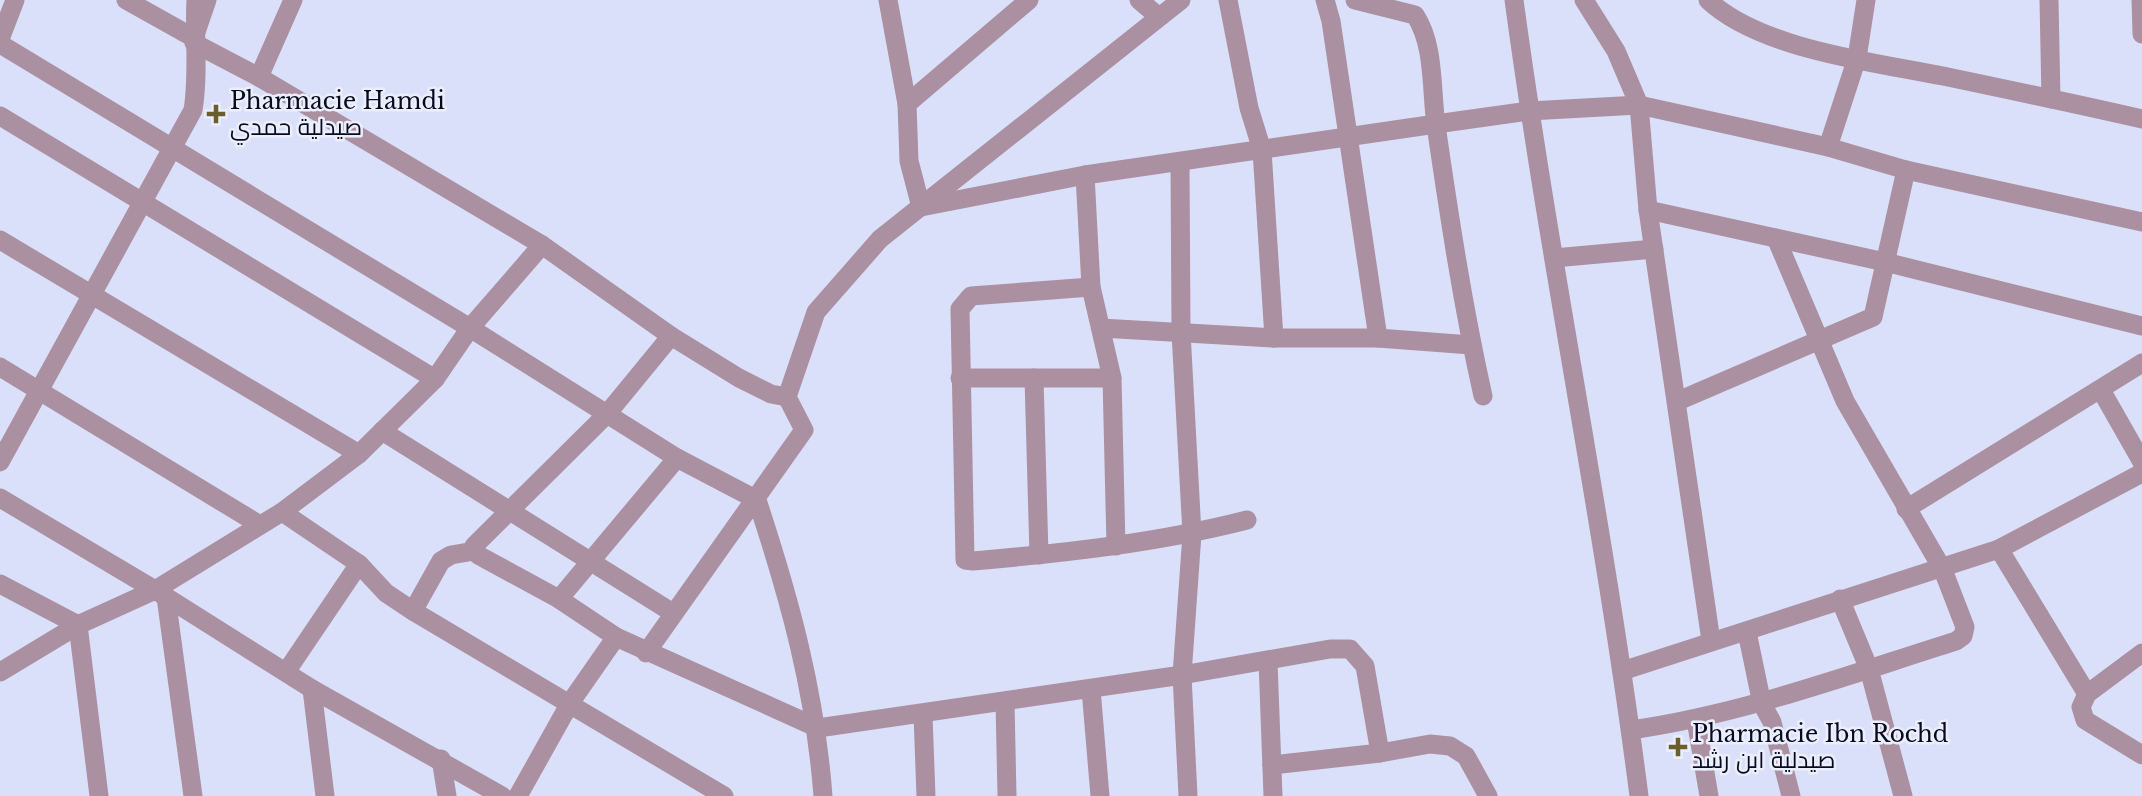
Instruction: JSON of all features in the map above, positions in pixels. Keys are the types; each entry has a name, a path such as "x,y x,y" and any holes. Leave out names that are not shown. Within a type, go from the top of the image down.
{"street":[{"path":"15,0 0,42 470,328 677,458 757,500 789,596 818,728 823,796"},
{"path":"126,0 542,244 671,336 750,383 771,394 787,397"},
{"path":"0,462 193,110 197,86 195,0"},
{"path":"194,41 207,0"},
{"path":"259,77 293,0"},
{"path":"907,103 1029,0"},
{"path":"1139,0 1159,17"},
{"path":"646,653 757,500 804,430 787,397 816,312 880,239 1181,0"},
{"path":"1228,0 1249,108 1262,150 1275,338"},
{"path":"1325,0 1332,21 1378,338"},
{"path":"1355,0 1415,15 1426,36 1436,124 1471,345 1483,396"},
{"path":"1514,0 1529,111 1622,671 1639,796"},
{"path":"1707,0 1723,14 1751,30 1857,58 2142,119"},
{"path":"1828,147 1857,58 1866,0"},
{"path":"2049,0 2051,99"},
{"path":"2141,0 2142,34"},
{"path":"889,1 907,103 909,160 920,207"},
{"path":"1587,1 1616,51 1639,105 1648,210 1711,641"},
{"path":"920,207 1085,175 1349,139 1436,124 1529,111 1639,105 1828,147 1906,170 2142,222"},
{"path":"0,116 435,379"},
{"path":"1180,163 1181,332 1192,534 1182,676 1188,796"},
{"path":"1678,401 1874,317 1906,170"},
{"path":"1085,175 1091,288 1112,378 1116,546"},
{"path":"1648,210 1885,262 2142,326"},
{"path":"1631,730 1696,720 1762,704 1956,641 1963,636 1965,627 1943,570 1845,401 1776,238"},
{"path":"0,240 359,454"},
{"path":"0,672 78,625 161,593 282,512 359,454 435,379 470,328 542,244"},
{"path":"1554,258 1654,249"},
{"path":"1091,288 971,296 964,302 958,319 965,560 1116,546 1192,534 1247,520"},
{"path":"1101,328 1275,338 1378,338 1471,345"},
{"path":"474,551 477,542 607,414 671,336"},
{"path":"1906,509 2142,363"},
{"path":"0,367 260,525"},
{"path":"960,378 1112,378"},
{"path":"1034,378 1039,555"},
{"path":"2101,390 2142,462"},
{"path":"382,431 673,613"},
{"path":"559,599 677,458"},
{"path":"1622,671 1999,550 2142,473"},
{"path":"0,498 161,593 312,689 441,759 502,796"},
{"path":"282,512 359,564 386,593 412,611 724,796"},
{"path":"1999,550 2087,694"},
{"path":"412,611 441,561 451,555 474,551 646,653 818,728 1182,676 1330,649 1350,649 1365,666 1380,753"},
{"path":"286,673 359,564"},
{"path":"0,584 78,625"},
{"path":"161,593 193,796"},
{"path":"1840,599 1869,668 1903,796"},
{"path":"78,625 99,796"},
{"path":"1747,632 1762,704 1772,722 1791,796"},
{"path":"518,796 570,703 616,637"},
{"path":"2142,654 2087,694 2081,707 2085,720 2142,755"},
{"path":"1268,661 1273,796"},
{"path":"312,689 325,796"},
{"path":"1091,689 1100,796"},
{"path":"1005,702 1007,796"},
{"path":"923,715 926,796"},
{"path":"1696,720 1709,796"},
{"path":"1272,765 1380,753 1430,744 1450,746 1466,757 1488,796"},
{"path":"441,759 447,796"}],"place":[{"name":"Pharmacie Hamdi صيدلية حمدي","path":"216,114"},
{"name":"Pharmacie Ibn Rochd صيدلية ابن رشد","path":"1678,747"}]}
